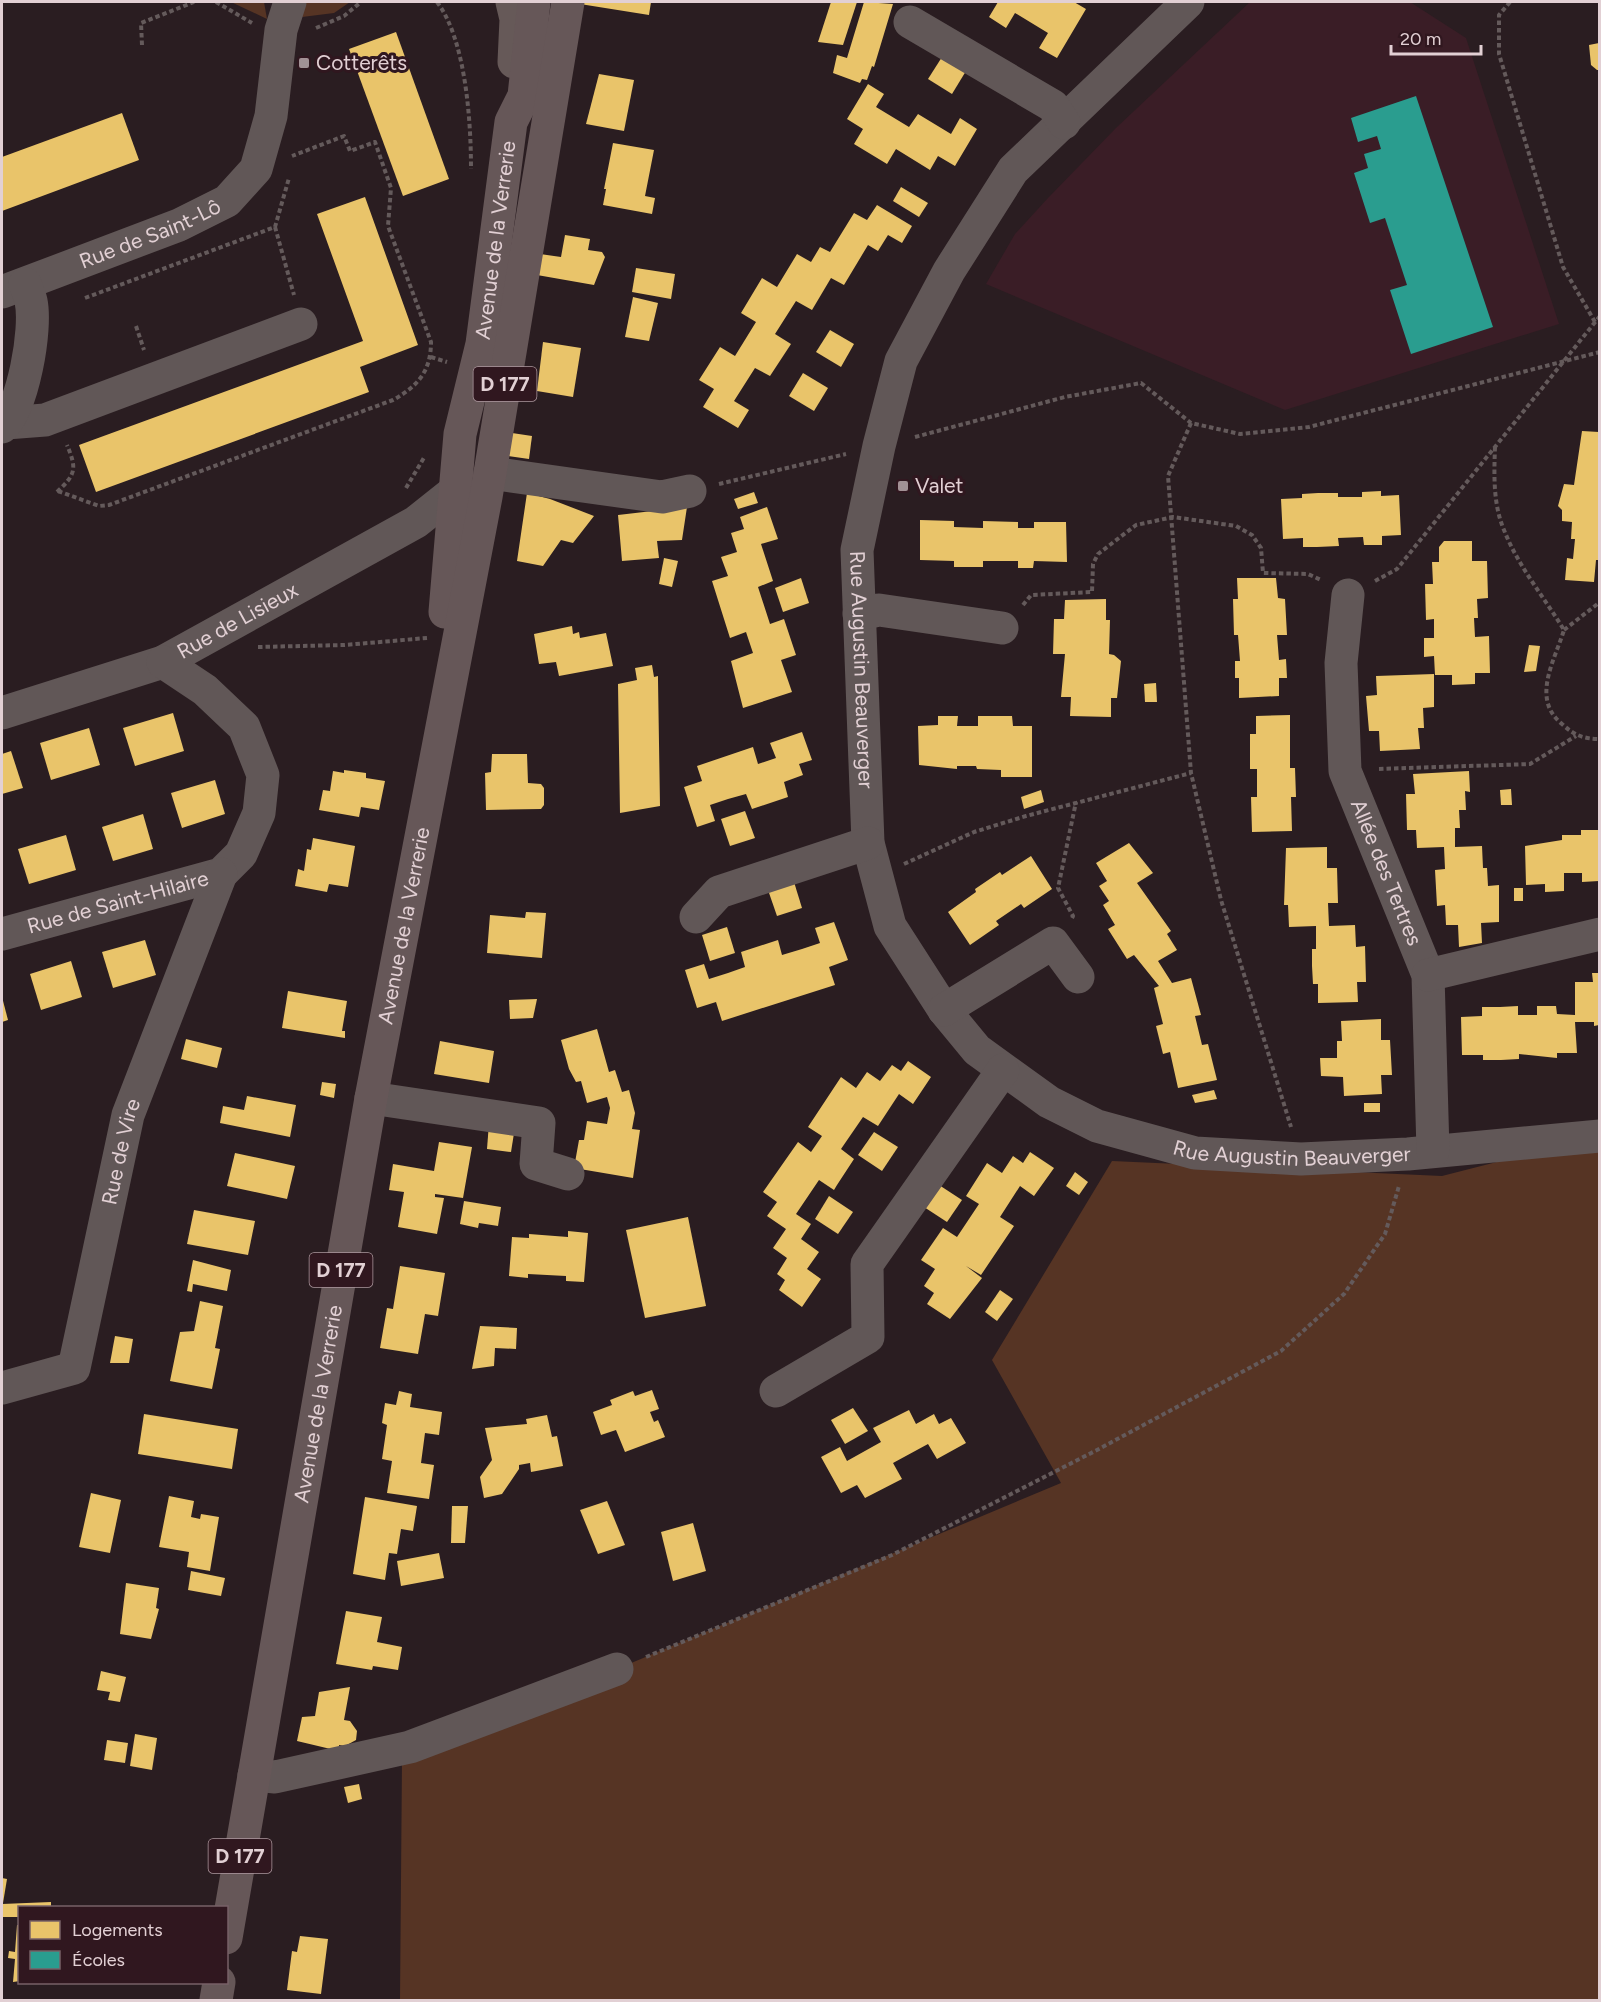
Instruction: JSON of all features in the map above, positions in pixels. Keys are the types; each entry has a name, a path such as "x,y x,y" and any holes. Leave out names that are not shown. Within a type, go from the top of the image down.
{"main road":[{"path":"512,2 516,19 512,122"},
{"name":"Avenue de la Verrerie","path":"433,765 460,434 482,344 512,122 524,96 534,2"},
{"name":"Avenue de la Verrerie","path":"228,1926 371,1098 490,473 568,2"},
{"path":"216,2001 219,1984"}],"street":[{"name":"Rue Augustin Beauverger","path":"1188,2 1013,170 949,271 902,361 879,446 857,550 868,843 890,926 944,1010 977,1050 1049,1102 1097,1126 1195,1153 1301,1159 1421,1153 1599,1136"},
{"name":"Rue de Saint-Lô","path":"13,288 179,225 227,201 256,169 271,116 284,7"},
{"path":"910,22 1053,106 1064,123"},
{"name":"Rue de Saint-Lô","path":"4,425 17,398 32,340 31,301 13,288"},
{"name":"Rue de Saint-Lô","path":"4,425 45,420 301,324"},
{"path":"490,473 663,497 690,491"},
{"name":"Rue de Lisieux","path":"2,713 163,662 416,522 455,491"},
{"name":"Allée des Tertres","path":"1348,595 1341,663 1345,771 1428,975 1421,1153"},
{"path":"860,614 879,610 1002,627"},
{"name":"Rue de Saint-Hilaire","path":"2,934 221,874 241,854 259,813 263,775 244,727 205,690 163,662"},
{"path":"696,917 719,892 868,843"},
{"name":"Rue de Vire","path":"2,1388 74,1368 128,1116 221,874"},
{"path":"1428,975 1599,934"},
{"path":"944,1010 1053,943 1078,977"},
{"path":"776,1391 868,1337 867,1264 1003,1070"},
{"path":"371,1098 539,1123 536,1164 568,1174"},
{"path":"254,1775 275,1777 410,1747 617,1669"}],"path":[{"path":"142,45 141,23 194,2"},
{"path":"437,2 442,8 460,56 471,147 470,180"},
{"path":"1510,2 1498,15 1499,54 1563,267 1594,322"},
{"path":"292,165 296,154"},
{"path":"55,416 75,468 74,473 57,492 99,506 148,492 393,400 411,390 424,376 431,357 431,342 388,226 391,188 381,159"},
{"path":"290,175 275,227 301,324"},
{"path":"76,301 275,227"},
{"path":"1002,627 1031,595 1092,592 1093,564 1098,554 1136,525 1173,517 1236,526 1252,535 1261,548 1263,573 1308,574 1348,595 1397,569 1599,316"},
{"path":"446,372 450,350"},
{"path":"690,491 879,446 1065,397 1141,383 1191,423 1240,434 1309,427 1599,352"},
{"path":"431,357 448,362"},
{"path":"1191,423 1168,476 1173,517 1191,773 1221,900 1301,1159"},
{"path":"1495,447 1493,482 1503,529 1521,564 1564,630"},
{"path":"416,522 403,504 406,488 426,453"},
{"path":"1599,602 1564,630 1544,694 1550,715 1576,736 1599,739"},
{"path":"254,647 344,645 443,637"},
{"path":"1345,771 1530,764 1576,736"},
{"path":"877,880 903,864 974,832 1076,802 1191,773"},
{"path":"1053,943 1073,916 1059,888 1076,802"},
{"path":"617,1669 891,1555 1097,1450 1281,1351 1344,1294 1384,1234 1421,1153"}],"shaded area":[{"path":"231,2 264,2 267,19"},
{"path":"306,2 350,2 334,13 302,17"},
{"path":"1250,2 1410,2 1466,38 1559,324 1285,410 986,284 1015,234 1048,198 1116,128"},
{"path":"1599,1136 1599,2000 400,2000 402,1759 1061,1483 992,1360 1112,1161 1442,1176"}],"building: Logements":[{"path":"581,2 651,2 649,15 580,4"},
{"path":"831,2 857,2 843,45 818,42"},
{"path":"864,2 893,4 874,67 872,66 867,80 862,79 860,83 833,73 837,55 847,58"},
{"path":"998,2 1074,2 1086,9 1057,58 1039,48 1048,33 1015,13 1006,28 989,17"},
{"path":"396,32 449,179 403,196 349,49"},
{"path":"1599,43 1599,70 1597,70 1591,65 1589,45"},
{"path":"942,57 966,71 952,94 928,79"},
{"path":"599,74 634,80 624,131 586,124"},
{"path":"868,84 884,94 876,107 909,127 918,114 951,134 960,118 977,129 955,166 938,156 930,170 896,149 887,164 854,144 863,129 847,119"},
{"path":"122,113 139,160 2,211 2,157"},
{"path":"613,143 654,150 645,196 655,198 652,214 603,205"},
{"path":"901,187 928,203 919,217 893,201"},
{"path":"365,197 418,345 360,367 369,392 96,492 79,445 363,341 317,214"},
{"path":"877,205 912,226 902,243 888,235 878,251 868,245 844,285 831,278 812,310 796,301 775,334 791,344 770,376 755,368 734,401 749,410 738,428 703,407 714,389 699,380 720,347 735,356 756,322 741,313 762,278 777,287 797,254 811,262 820,247 830,252 854,213 867,220"},
{"path":"565,235 590,239 588,250 602,252 605,257 594,285 537,275 540,254 561,257"},
{"path":"636,268 675,274 671,299 632,292"},
{"path":"633,297 658,303 649,341 625,337"},
{"path":"830,330 854,344 841,367 816,352"},
{"path":"543,342 581,348 573,397 537,391"},
{"path":"803,373 828,388 814,411 789,396"},
{"path":"1582,431 1599,432 1599,560 1596,560 1594,582 1565,580 1567,558 1573,559 1575,539 1571,539 1572,522 1562,521 1562,510 1558,506 1564,484 1574,485"},
{"path":"512,433 532,436 529,459 508,456"},
{"path":"1381,491 1381,496 1399,495 1401,535 1382,536 1382,545 1364,545 1363,537 1338,538 1339,546 1317,547 1303,547 1303,538 1283,539 1281,499 1302,498 1302,494 1318,493 1338,493 1338,497 1362,497 1362,492"},
{"path":"754,492 758,503 738,509 734,499"},
{"path":"527,493 594,516 573,543 561,540 543,566 517,561"},
{"path":"687,507 682,540 657,541 659,558 622,561 618,515"},
{"path":"767,507 778,539 761,544 773,581 758,587 770,624 784,619 796,655 781,660 792,692 743,708 731,661 753,653 746,632 730,638 712,581 728,576 721,557 737,552 731,533 744,529 740,517"},
{"path":"920,520 954,521 954,527 983,528 983,521 1018,522 1018,528 1034,528 1034,522 1066,522 1067,562 1034,561 1033,568 1018,568 1018,561 983,561 983,567 954,567 954,561 920,560"},
{"path":"1444,541 1472,541 1472,561 1487,561 1488,598 1477,599 1478,618 1474,618 1475,637 1489,636 1490,673 1475,673 1475,684 1452,685 1452,675 1435,675 1434,656 1424,657 1424,638 1434,638 1434,619 1426,620 1425,584 1433,584 1432,562 1439,562 1439,547"},
{"path":"664,558 678,561 672,587 659,584"},
{"path":"801,578 809,603 783,612 775,588"},
{"path":"1237,578 1276,578 1278,598 1285,599 1287,635 1277,635 1279,660 1286,659 1287,678 1279,678 1279,696 1239,698 1239,678 1235,678 1235,661 1240,661 1238,635 1234,635 1233,599 1238,599"},
{"path":"1106,599 1106,620 1110,620 1109,654 1121,661 1117,698 1111,698 1111,717 1070,716 1071,697 1061,697 1065,654 1053,654 1054,619 1064,619 1065,600"},
{"path":"572,626 573,634 579,632 580,638 606,633 613,666 559,676 556,662 539,664 534,634"},
{"path":"1529,645 1540,646 1536,671 1524,672"},
{"path":"652,665 654,677 658,676 660,806 620,813 618,684 637,680 635,668"},
{"path":"1434,674 1434,707 1423,708 1424,728 1418,728 1420,749 1380,751 1379,731 1369,731 1366,696 1377,695 1376,676"},
{"path":"1156,683 1157,702 1145,702 1144,684"},
{"path":"173,713 184,751 135,766 123,728"},
{"path":"1290,715 1290,768 1295,768 1296,797 1291,797 1292,831 1252,832 1251,797 1257,797 1257,769 1250,769 1250,734 1256,734 1256,716"},
{"path":"938,716 958,716 957,726 978,726 978,716 1012,716 1013,726 1032,726 1032,777 1001,777 1001,770 977,769 976,766 957,766 957,769 919,765 918,726 938,725"},
{"path":"89,728 100,765 51,780 40,743"},
{"path":"802,732 812,760 799,764 803,775 784,782 788,797 752,809 746,794 728,799 710,805 715,821 697,827 684,787 702,781 697,766 753,747 758,764 776,758 770,743"},
{"path":"11,751 23,788 2,794 2,754"},
{"path":"492,754 527,754 528,783 541,784 544,788 544,805 541,809 486,810 485,773 491,772"},
{"path":"344,770 366,773 366,778 385,781 379,810 361,807 359,817 319,810 323,790 330,791 333,771 344,773"},
{"path":"1469,771 1470,792 1465,791 1466,810 1459,810 1460,828 1455,828 1455,847 1482,846 1483,868 1487,868 1488,886 1499,885 1499,922 1481,923 1482,943 1459,947 1458,925 1446,925 1445,905 1437,906 1435,870 1445,869 1444,847 1417,848 1416,830 1407,830 1406,794 1415,794 1413,774"},
{"path":"215,780 225,814 182,828 171,793"},
{"path":"1511,789 1512,805 1501,805 1500,790"},
{"path":"1041,790 1044,802 1024,809 1021,797"},
{"path":"745,811 755,838 730,846 721,819"},
{"path":"143,814 153,849 113,861 102,827"},
{"path":"1581,830 1599,830 1599,881 1582,882 1582,873 1564,873 1564,891 1545,892 1545,884 1526,885 1525,846 1562,840 1562,835 1581,835"},
{"path":"66,835 76,870 29,884 18,849"},
{"path":"313,838 355,846 348,887 329,884 327,892 295,886 298,869 304,871 307,849 311,850"},
{"path":"1129,843 1153,873 1137,883 1171,931 1167,934 1177,950 1158,961 1172,983 1191,978 1201,1015 1195,1016 1202,1045 1208,1044 1217,1080 1178,1088 1170,1052 1163,1054 1156,1026 1163,1024 1154,988 1159,986 1134,955 1127,959 1108,929 1115,925 1103,905 1109,901 1099,886 1107,881 1096,863"},
{"path":"1327,847 1327,868 1337,868 1338,903 1328,903 1329,926 1355,925 1356,947 1365,946 1366,982 1357,982 1358,1002 1318,1003 1318,984 1313,984 1312,966 1312,949 1316,949 1316,926 1289,927 1288,905 1284,905 1286,848"},
{"path":"1031,856 1052,889 1024,908 1021,904 996,921 999,925 970,945 948,912 1000,872 1002,875"},
{"path":"794,882 802,908 777,916 768,890"},
{"path":"1514,888 1523,888 1523,901 1514,901"},
{"path":"526,912 546,913 542,958 487,953 490,915 525,918"},
{"path":"834,922 848,960 829,967 835,985 722,1021 716,1002 697,1008 685,970 704,964 709,979 728,973 745,967 741,952 778,940 782,955 802,949 820,943 815,928"},
{"path":"727,927 735,953 710,961 702,935"},
{"path":"145,940 156,975 113,988 102,952"},
{"path":"71,961 82,997 41,1010 30,974"},
{"path":"1592,973 1599,973 1599,1025 1594,1026 1594,1022 1575,1022 1577,1053 1557,1053 1557,1058 1519,1054 1519,1059 1501,1060 1483,1060 1483,1055 1462,1055 1461,1017 1482,1016 1482,1007 1518,1006 1518,1015 1537,1015 1537,1006 1556,1006 1557,1014 1575,1015 1575,982 1593,982"},
{"path":"288,991 347,1001 342,1031 345,1031 345,1038 282,1028"},
{"path":"2,997 8,1020 2,1022"},
{"path":"537,999 533,1018 510,1019 509,1000"},
{"path":"1381,1019 1381,1040 1390,1040 1392,1075 1381,1075 1382,1094 1344,1096 1343,1077 1321,1076 1320,1058 1337,1058 1337,1041 1342,1041 1341,1021"},
{"path":"597,1029 609,1072 615,1070 622,1092 629,1090 635,1113 632,1129 640,1130 633,1178 574,1168 579,1140 584,1140 587,1121 607,1124 610,1108 607,1097 587,1103 581,1081 576,1082 569,1069 561,1040"},
{"path":"186,1039 222,1048 217,1068 181,1059"},
{"path":"440,1041 494,1051 489,1083 434,1074"},
{"path":"908,1061 931,1077 913,1104 899,1094 878,1126 863,1117 841,1149 854,1159 834,1190 819,1180 796,1214 811,1224 801,1239 819,1252 807,1269 821,1279 802,1307 779,1290 785,1280 777,1274 787,1258 773,1248 786,1229 767,1216 777,1202 763,1192 798,1142 811,1152 822,1136 808,1127 841,1077 856,1088 867,1072 880,1081 892,1065 901,1071"},
{"path":"322,1082 336,1084 334,1098 320,1095"},
{"path":"1214,1090 1217,1099 1195,1103 1192,1095"},
{"path":"247,1096 296,1105 290,1137 220,1123 223,1106 244,1110"},
{"path":"1364,1103 1380,1103 1380,1112 1364,1112"},
{"path":"489,1123 515,1127 511,1152 487,1149"},
{"path":"874,1132 898,1147 882,1171 858,1155"},
{"path":"439,1142 472,1147 463,1198 435,1194 435,1197 444,1198 437,1234 398,1227 404,1192 389,1190 393,1164 434,1171"},
{"path":"1030,1152 1054,1168 1034,1196 1020,1186 1000,1217 1014,1226 981,1275 966,1266 982,1278 950,1319 927,1304 934,1293 924,1286 935,1269 921,1260 943,1228 957,1237 979,1204 966,1196 987,1163 1002,1173 1013,1156 1023,1163"},
{"path":"235,1153 295,1166 287,1199 227,1186"},
{"path":"1075,1172 1088,1182 1079,1195 1066,1186"},
{"path":"939,1185 962,1200 947,1222 924,1207"},
{"path":"829,1196 853,1212 838,1234 815,1219"},
{"path":"464,1201 501,1207 498,1226 479,1223 478,1228 460,1224"},
{"path":"194,1210 255,1221 248,1255 187,1244"},
{"path":"688,1217 706,1306 645,1318 626,1230"},
{"path":"568,1231 588,1233 584,1282 566,1281 566,1276 528,1274 528,1278 509,1276 512,1237 529,1238 529,1234 568,1237"},
{"path":"193,1260 231,1270 227,1291 193,1284 192,1292 187,1291"},
{"path":"400,1266 445,1273 438,1316 425,1314 418,1354 380,1348 387,1308 393,1309"},
{"path":"1000,1290 1013,1299 997,1321 985,1312"},
{"path":"200,1301 223,1306 215,1348 220,1349 212,1389 170,1381 180,1332 194,1331"},
{"path":"480,1326 517,1328 516,1349 495,1348 494,1366 472,1369"},
{"path":"115,1336 133,1339 129,1363 110,1363"},
{"path":"652,1390 659,1409 650,1412 654,1422 658,1420 665,1437 625,1452 616,1430 601,1435 593,1412 612,1405 610,1400 633,1391 635,1396"},
{"path":"399,1391 412,1394 410,1407 442,1412 439,1435 425,1433 421,1463 434,1465 429,1499 387,1493 392,1461 382,1459 387,1425 382,1423 385,1403 396,1405"},
{"path":"853,1408 868,1431 845,1444 831,1420"},
{"path":"909,1410 916,1424 934,1414 939,1424 951,1418 966,1443 937,1459 928,1444 893,1463 902,1479 865,1498 857,1485 841,1493 821,1457 840,1447 847,1461 881,1442 873,1428"},
{"path":"144,1414 238,1429 232,1469 138,1454"},
{"path":"547,1415 552,1437 557,1436 563,1466 531,1472 530,1463 519,1465 519,1469 502,1494 484,1498 480,1477 492,1460 485,1428 527,1424 526,1419"},
{"path":"91,1493 121,1500 110,1553 79,1547"},
{"path":"169,1496 194,1501 191,1517 200,1519 201,1514 219,1517 210,1571 187,1567 189,1552 159,1547"},
{"path":"365,1497 417,1506 413,1531 401,1529 397,1554 389,1553 385,1580 353,1574"},
{"path":"607,1501 625,1545 598,1554 580,1510"},
{"path":"452,1506 468,1506 465,1543 451,1543"},
{"path":"693,1523 706,1571 673,1581 661,1532"},
{"path":"439,1553 444,1578 401,1586 397,1561"},
{"path":"191,1571 225,1578 221,1596 188,1590"},
{"path":"126,1583 159,1588 156,1608 159,1609 151,1639 120,1634"},
{"path":"346,1611 382,1617 377,1642 402,1647 398,1670 373,1666 372,1670 336,1664"},
{"path":"101,1671 126,1677 120,1702 108,1700 110,1692 97,1690"},
{"path":"350,1687 344,1720 350,1721 357,1731 356,1740 345,1746 339,1745 339,1751 297,1741 302,1717 315,1716 319,1692"},
{"path":"135,1734 157,1738 152,1770 130,1766"},
{"path":"107,1740 128,1743 125,1763 104,1760"},
{"path":"359,1784 362,1799 348,1803 344,1787"},
{"path":"2,1878 7,1879 3,1903 2,1903"},
{"path":"51,1902 51,1906 18,1906 18,1917 2,1917 2,1904"},
{"path":"18,1925 18,1981 13,1982 15,1959 8,1958 9,1951 15,1952"},
{"path":"300,1936 328,1939 321,1994 287,1990 292,1951 297,1952"}],"building: Écoles":[{"path":"1416,96 1493,327 1411,354 1390,290 1407,285 1385,218 1370,223 1354,173 1368,168 1364,154 1381,149 1377,136 1358,142 1351,118"}],"place":[{"name":"Cotterêts","path":"304,63"},
{"name":"Valet","path":"903,486"}]}
